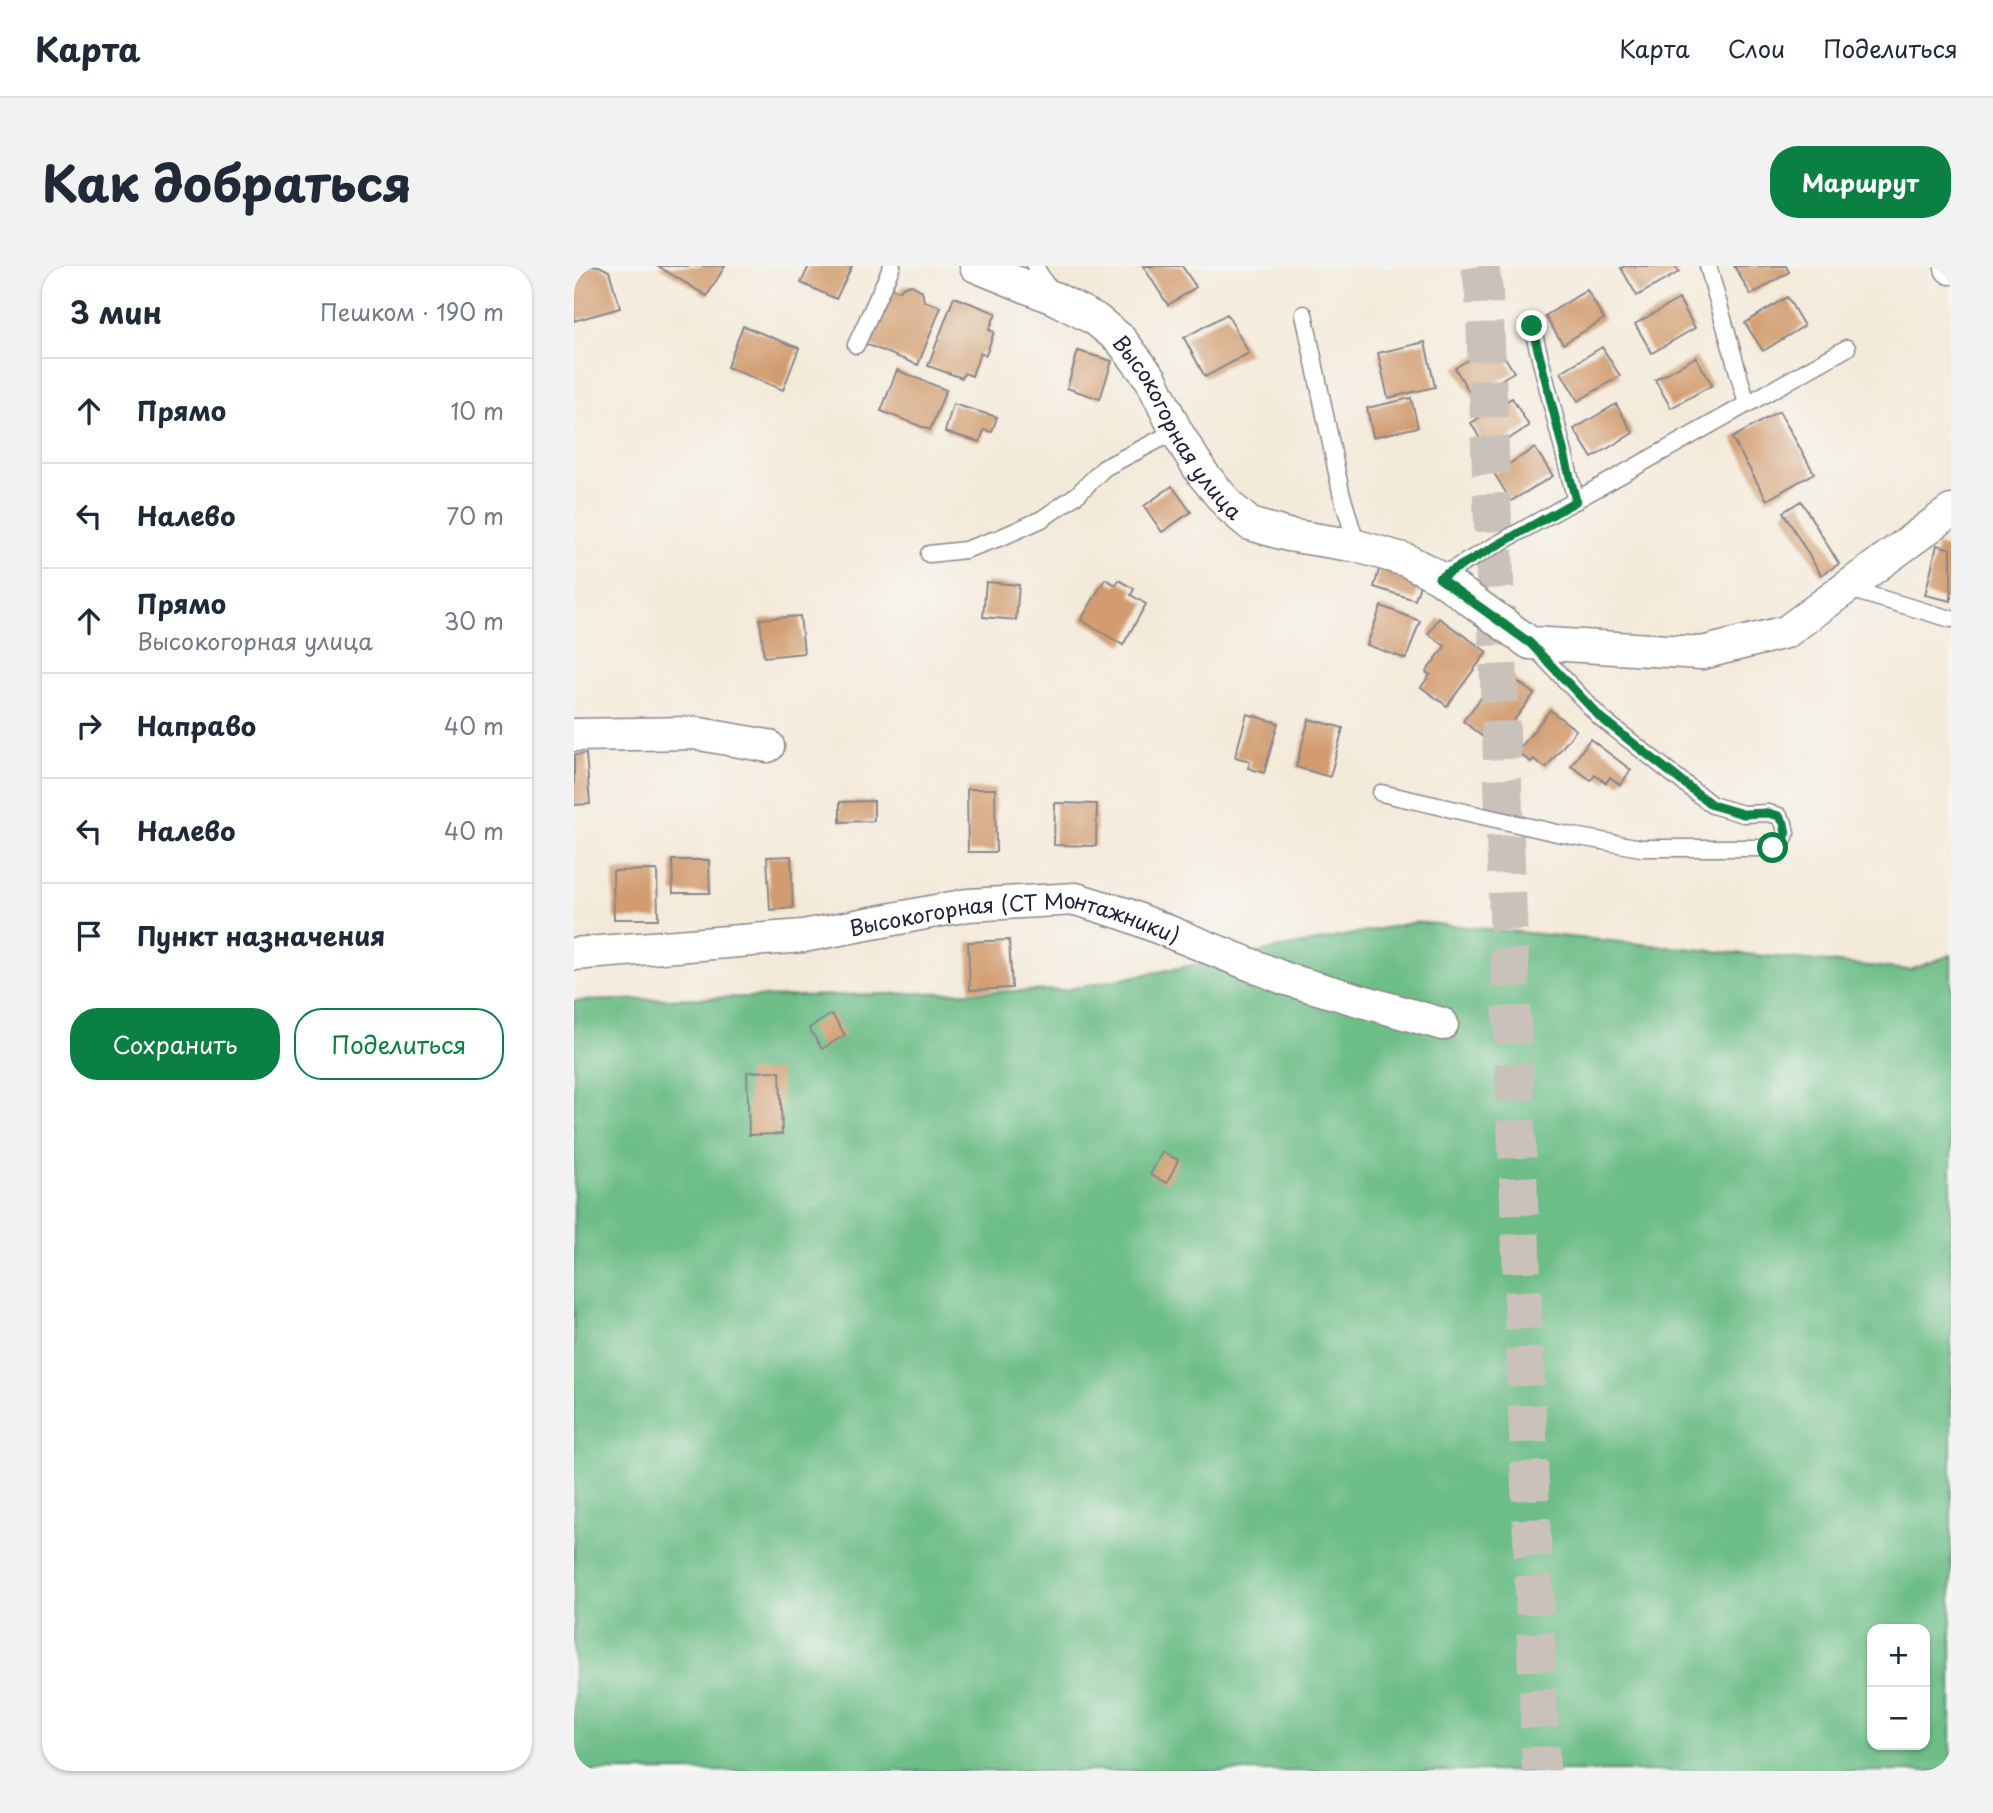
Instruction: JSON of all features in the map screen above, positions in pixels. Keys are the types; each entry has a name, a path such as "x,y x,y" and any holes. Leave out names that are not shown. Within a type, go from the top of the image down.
{"street":[{"name":"Высокогорная улица","path":"976,266 1054,298 1095,319 1119,339 1151,379 1176,431 1202,473 1230,507 1250,524 1288,535 1357,545 1406,560 1439,578 1530,643"},
{"path":"1530,643 1702,653 1786,632 1951,511"},
{"path":"574,735 694,733 768,746"},
{"name":"Высокогорная (СТ Монтажники)","path":"574,954 803,936 968,905 1076,899 1125,914 1286,979 1441,1024"}],"lane":[{"path":"856,345 892,266"},
{"path":"1035,266 1054,298"},
{"path":"1708,266 1747,404"},
{"path":"1304,314 1341,492 1357,545"},
{"path":"1532,326 1576,501"},
{"path":"1439,578 1847,348"},
{"path":"929,554 965,550 1042,519 1078,494 1104,468 1176,431"},
{"path":"1845,589 1951,619"},
{"path":"1381,793 1557,833 1641,848 1773,848 1782,844 1786,834 1784,823 1779,816 1768,813 1743,814 1712,805 1601,718 1530,643"}],"green space":[{"path":"1416,922 1910,970 1951,955 1951,1771 574,1771 574,1001 1064,990"}],"building":[{"path":"574,266 599,266 609,271 620,308 574,321"},
{"path":"658,266 725,266 707,296"},
{"path":"809,266 852,266 836,299 801,283"},
{"path":"1143,266 1182,266 1196,287 1168,305"},
{"path":"1675,266 1679,272 1637,296 1621,268"},
{"path":"1734,266 1786,266 1789,272 1751,295"},
{"path":"912,285 922,291 924,301 941,307 918,365 863,343 886,286 899,291 904,286"},
{"path":"1587,290 1604,319 1563,344 1545,316"},
{"path":"954,297 996,313 989,330 994,332 986,355 980,353 972,376 964,373 962,378 928,366"},
{"path":"1787,297 1804,326 1763,351 1745,323"},
{"path":"1679,299 1695,328 1652,353 1635,324"},
{"path":"1227,314 1249,353 1205,377 1184,338"},
{"path":"743,326 799,348 783,390 727,367"},
{"path":"1425,342 1435,387 1388,398 1378,353"},
{"path":"1496,343 1514,372 1472,397 1455,368"},
{"path":"1602,347 1620,376 1578,401 1561,372"},
{"path":"1078,351 1112,361 1100,399 1067,388"},
{"path":"1696,357 1712,385 1671,408 1655,380"},
{"path":"897,370 946,390 930,430 881,411"},
{"path":"1411,398 1418,427 1373,437 1367,408"},
{"path":"1512,398 1529,426 1488,452 1471,423"},
{"path":"953,404 997,417 992,432 984,430 980,442 945,432"},
{"path":"1616,404 1633,433 1592,458 1574,429"},
{"path":"1779,411 1814,473 1767,500 1732,438"},
{"path":"1535,448 1553,476 1511,501 1494,473"},
{"path":"1172,486 1191,512 1162,532 1144,506"},
{"path":"1801,501 1839,564 1821,575 1783,512"},
{"path":"1937,545 1951,549 1951,601 1925,595"},
{"path":"1381,563 1423,576 1415,600 1374,587"},
{"path":"1105,579 1116,585 1119,580 1134,589 1131,595 1146,604 1123,645 1081,620"},
{"path":"986,582 1019,585 1016,620 983,617"},
{"path":"1381,606 1420,621 1406,659 1367,645"},
{"path":"800,616 804,653 764,657 760,619"},
{"path":"1439,618 1487,652 1447,706 1421,687 1430,675 1426,672 1445,646 1428,634"},
{"path":"1503,670 1534,694 1494,746 1463,721"},
{"path":"1550,710 1576,730 1546,768 1517,752"},
{"path":"1247,714 1278,723 1264,773 1248,768 1250,761 1235,757"},
{"path":"1309,719 1343,728 1330,777 1296,767"},
{"path":"1590,739 1631,770 1620,785 1610,777 1606,783 1595,775 1591,780 1571,766"},
{"path":"586,754 590,804 574,805 574,755"},
{"path":"967,789 995,789 996,852 968,852"},
{"path":"874,801 874,821 840,822 840,802"},
{"path":"1055,803 1097,804 1096,846 1054,845"},
{"path":"791,856 793,908 770,910 767,857"},
{"path":"672,860 709,860 710,893 673,893"},
{"path":"657,870 658,919 614,919 613,871"},
{"path":"1009,940 1012,988 970,990 968,942"},
{"path":"832,1014 845,1035 822,1049 809,1028"},
{"path":"780,1071 782,1134 749,1135 747,1072"},
{"path":"1162,1152 1178,1160 1167,1183 1150,1175"}],"tunnel":[{"path":"1480,266 1484,292 1541,1771"}],"route":[{"path":"1532,326 1576,501 1439,578 1530,643 1601,718 1712,805 1743,814 1768,813 1779,816 1784,823 1786,834 1782,844 1773,848"}]}
